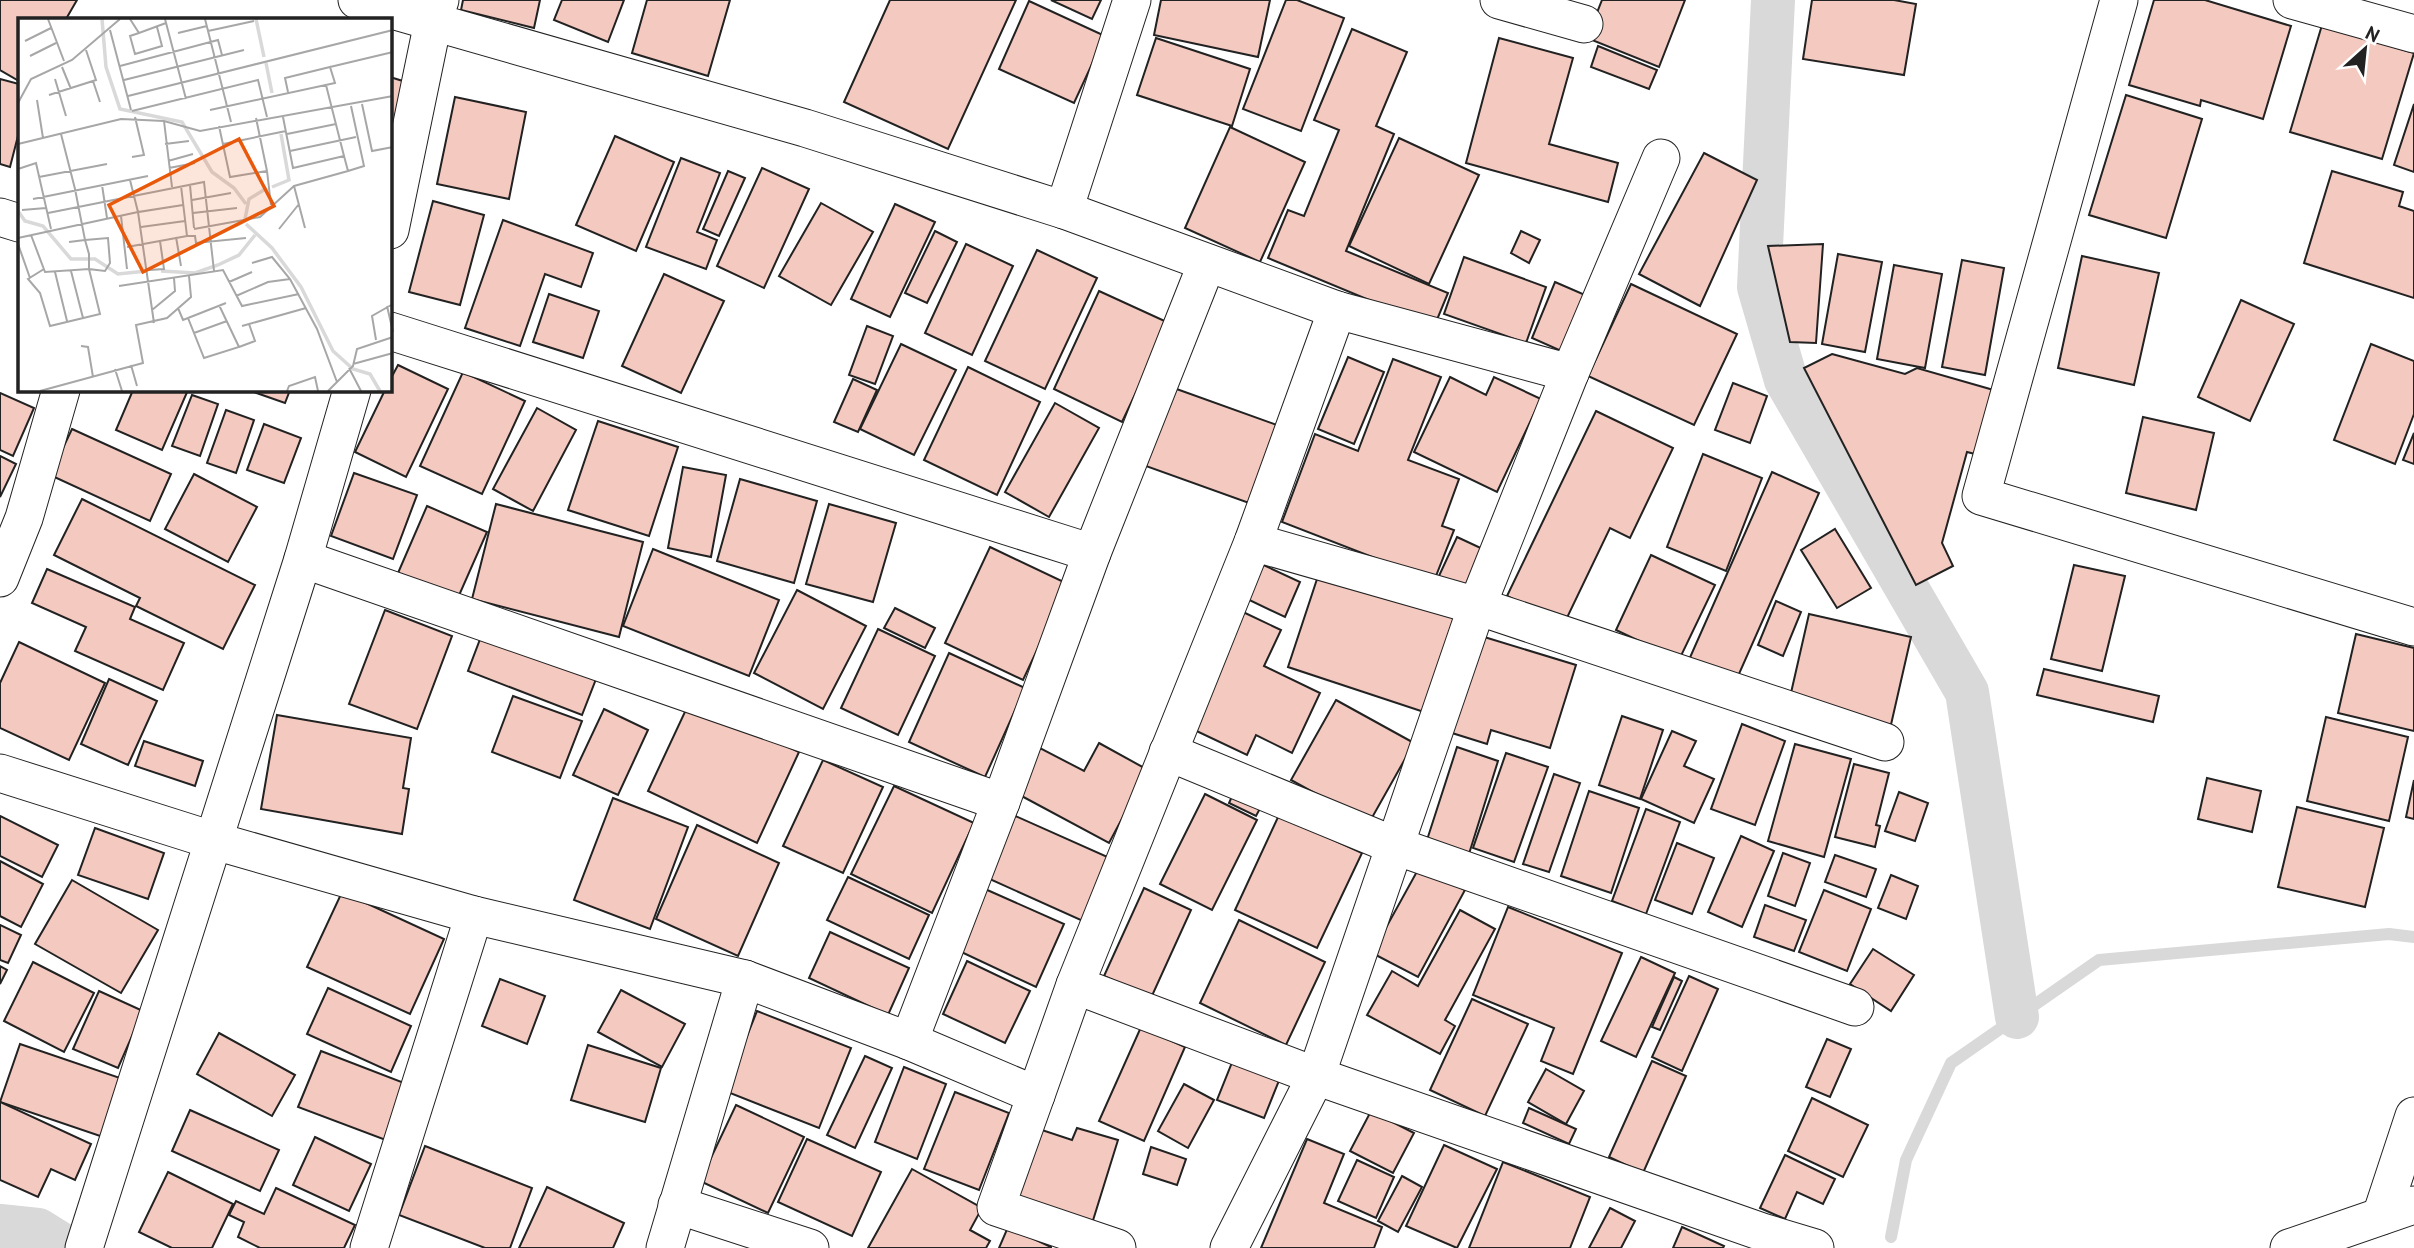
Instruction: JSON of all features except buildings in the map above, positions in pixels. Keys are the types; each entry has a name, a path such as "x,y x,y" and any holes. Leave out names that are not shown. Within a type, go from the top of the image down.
{"street":[{"path":"357,0 436,11 1064,210 1336,310 1570,373"},
{"path":"1064,210 1132,0"},
{"path":"1499,0 1584,24"},
{"path":"2119,0 1981,496 2414,627"},
{"path":"2292,0 2414,34"},
{"path":"392,220 436,11"},
{"path":"1228,1248 1315,1076 1477,606 1570,373 1661,158"},
{"path":"0,218 18,223"},
{"path":"909,1041 1001,802 1092,553 1207,263"},
{"path":"1117,1248 996,1207 1075,985 1254,542 1336,310"},
{"path":"392,332 1092,553"},
{"path":"0,578 24,518 60,392"},
{"path":"88,1246 303,559 351,392"},
{"path":"1254,542 1477,606 1885,742"},
{"path":"303,559 1001,802"},
{"path":"1168,752 1393,845 1855,1007"},
{"path":"0,773 215,841 474,915 745,979 909,1041 1036,1094"},
{"path":"369,1248 474,915"},
{"path":"664,1248 745,979"},
{"path":"1075,985 1315,1076 1762,1232 1815,1248"},
{"path":"2289,1248 2397,1211 2414,1116"},
{"path":"677,1205 810,1248"}],"waterway":[{"path":"1773,0 1759,287 1786,380 1967,692 2017,1017"},
{"path":"1891,1237 1906,1160 1951,1063 2099,960 2389,934 2414,937"},
{"path":"0,1226 38,1230 67,1248"}]}
